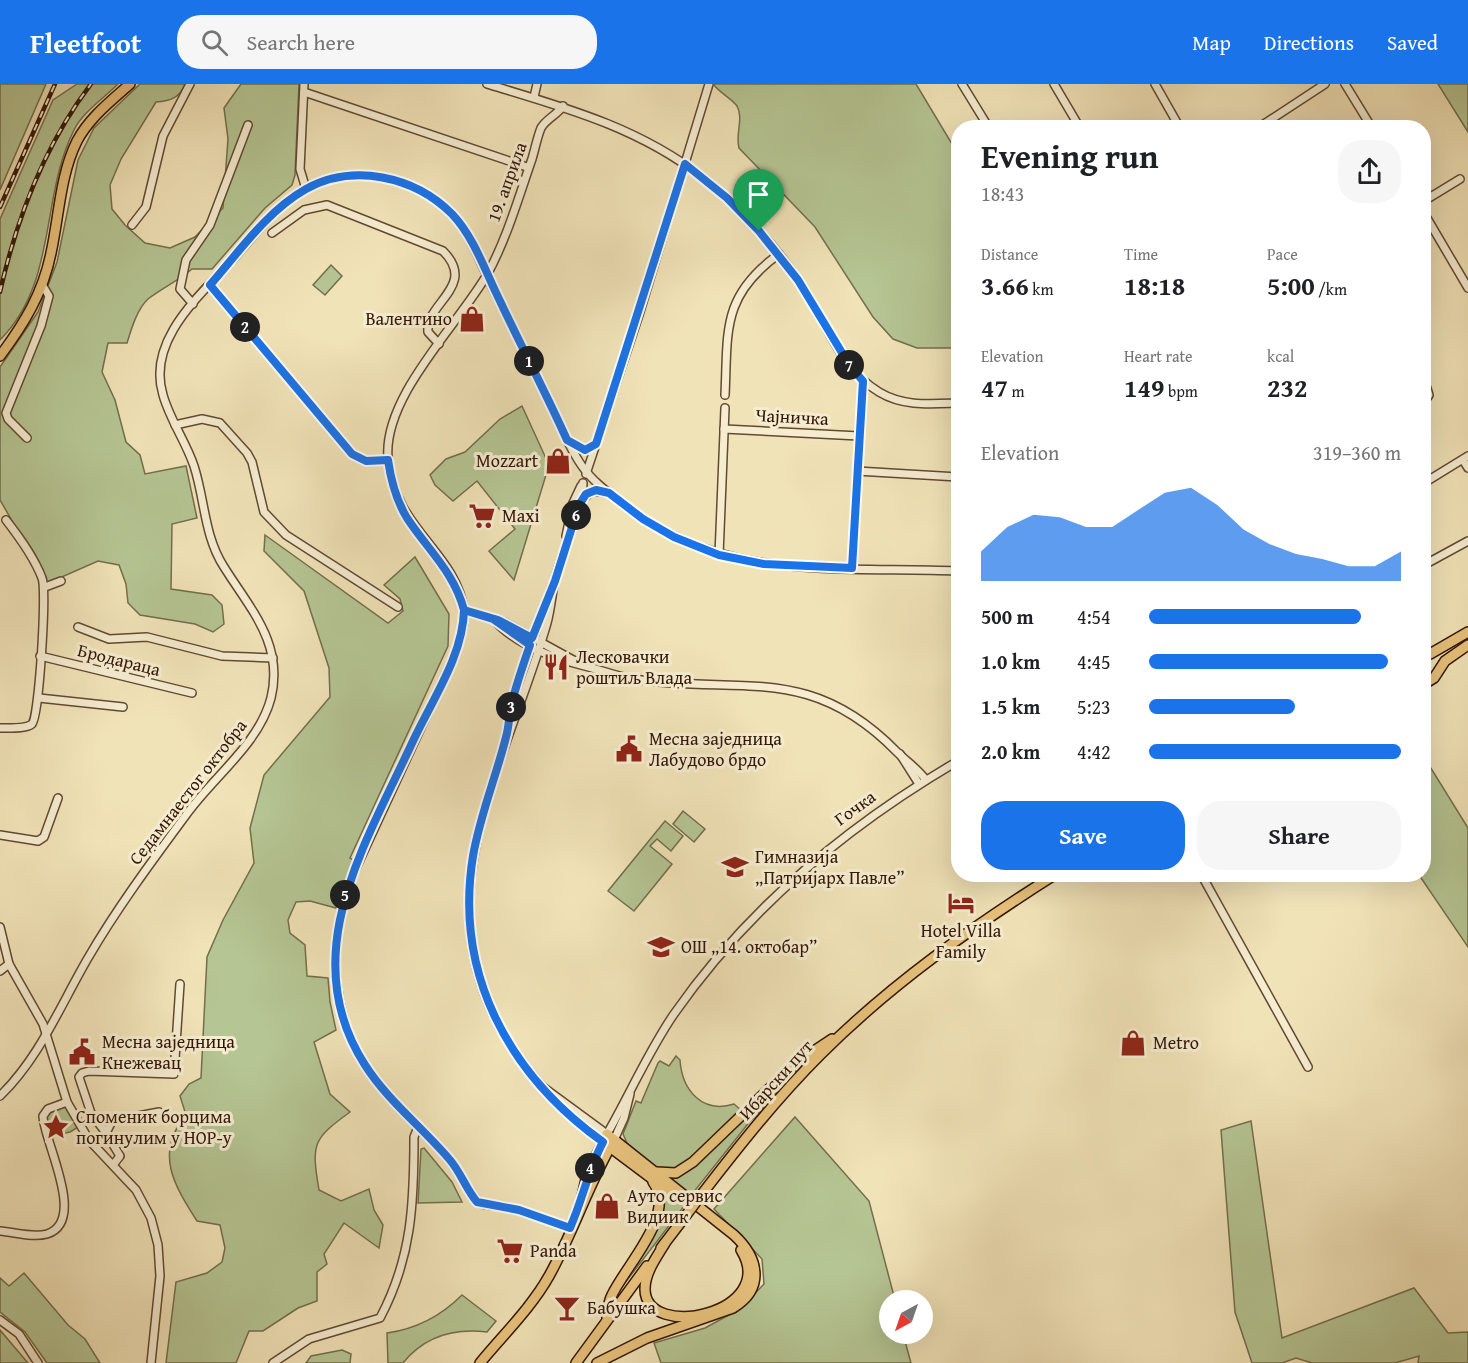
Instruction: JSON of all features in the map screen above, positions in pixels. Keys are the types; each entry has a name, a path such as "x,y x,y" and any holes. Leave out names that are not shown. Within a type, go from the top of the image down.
{"main road":[{"path":"0,356 24,322 43,286 64,180 74,148 93,119 130,84"},
{"path":"1431,650 1468,632"},
{"path":"1431,681 1444,661 1468,645"},
{"path":"1431,657 1435,660 1437,671"},
{"name":"Ибарски пут","path":"576,1363 702,1194 779,1099 843,1033 957,939 1044,882"},
{"path":"651,1174 670,1174 688,1166 796,1063 817,1047 843,1033"},
{"path":"480,1363 540,1291 608,1141 745,1245 754,1261 756,1281 744,1300 727,1311 647,1338 597,1363"},
{"path":"651,1174 736,1243 749,1265 746,1286 730,1302 700,1313 678,1317 658,1313 649,1304 645,1288 647,1274 665,1243"},
{"path":"607,1319 611,1295 653,1226 660,1208 660,1194 651,1174"}],"street":[{"path":"132,225 146,207 163,136 190,84"},
{"path":"487,84 563,106 613,124 685,164 732,203 779,254 803,288 850,366 863,381 884,395 907,403 951,403"},
{"path":"534,97 537,84"},
{"path":"608,1141 541,1085 513,1048 488,1002 476,964 469,925 473,854 507,735 539,646 573,503 587,472 709,84"},
{"path":"962,84 984,120"},
{"path":"1054,84 1075,120"},
{"path":"1155,84 1175,120"},
{"path":"1270,120 1325,84"},
{"path":"1345,84 1367,120"},
{"path":"306,189 300,169 304,88 527,167"},
{"name":"19. априла","path":"464,610 446,568 402,508 392,485 388,460 390,433 398,408 487,275 543,126 563,106"},
{"path":"193,304 180,289 186,260 210,225 248,125"},
{"name":"Седамнаестог октобра","path":"0,1096 20,1074 46,1037 81,970 115,916 189,810 261,722 272,694 273,658 260,621 214,549 193,462 163,397 159,367 165,343 193,304 277,210 306,189 327,180 365,176 399,182 420,190 442,205 458,222 487,275 567,440 587,472 609,493 659,529 719,555 764,564 951,571"},
{"path":"1431,197 1460,179"},
{"path":"272,233 304,210 324,205 340,209 443,250 452,263 454,281 450,291 427,325 428,332 439,344"},
{"path":"1431,225 1468,288"},
{"path":"725,395 727,336 732,310 746,284 779,254"},
{"path":"210,285 352,454 366,461 388,460"},
{"path":"27,438 8,419 7,410 44,319 49,296 43,286"},
{"path":"852,568 863,381"},
{"path":"719,555 725,408"},
{"path":"175,425 202,419 220,423 252,462 259,501 264,512 274,523 286,535 398,607"},
{"name":"Чајничка","path":"724,429 859,436"},
{"path":"567,440 582,450 596,444"},
{"path":"1431,479 1466,458 1468,468"},
{"path":"857,471 951,477"},
{"path":"564,547 579,505 583,483"},
{"path":"579,505 590,492 609,493"},
{"path":"0,728 32,724 39,698 45,587 24,542 6,520"},
{"path":"1431,561 1468,541"},
{"path":"45,587 61,581"},
{"path":"507,735 513,697 531,641 555,581"},
{"path":"570,1228 519,1210 477,1202 451,1160 370,1074 347,1030 336,980 336,935 341,907 351,879 455,654 464,610 493,619 539,646 579,664 632,679 756,685 804,692 835,704 855,716 900,754 923,782"},
{"path":"78,627 109,639 147,637 222,656 273,658"},
{"name":"Бродараца","path":"40,656 192,693"},
{"path":"39,698 123,707"},
{"name":"Гочка","path":"608,1141 624,1118 630,1094 673,1015 746,924 812,862 875,814 951,765"},
{"path":"0,835 38,841 44,837 58,798"},
{"path":"1205,882 1308,1067"},
{"path":"0,927 9,964 36,1009 67,1102 89,1140 132,1184 145,1204 158,1245 160,1276 151,1363"},
{"path":"0,971 9,964"},
{"path":"113,1165 120,1154 91,1113 80,1077 82,1073 89,1071 174,1074 180,984"},
{"path":"0,1231 38,1235 49,1233 60,1221 64,1195 61,1175 44,1130 43,1116 48,1109 67,1102"},
{"path":"106,1133 112,1120 159,1112"},
{"path":"273,1363 309,1339 380,1318 397,1280 411,1232 414,1137 418,1127"},
{"path":"0,1320 19,1334 38,1363"}],"green space":[{"path":"0,84 46,84 0,190"},
{"path":"77,84 118,84 88,111 74,130 63,156 40,266 31,292 18,317 0,340 0,219 53,100"},
{"path":"140,84 185,84 174,98 156,102 121,159 110,185 112,209 125,225 145,243 170,248 195,237 223,208 228,139 224,108 241,84 299,84 295,175 292,185 265,208 212,269 192,269 148,299 138,314 127,343 108,343 102,372 115,400 126,442 140,455 145,474 186,466 197,518 172,524 171,589 212,595 222,605 224,624 213,632 195,624 140,615 128,603 126,584 119,565 98,561 48,583 0,500 0,367 38,312 57,262 78,160 94,128"},
{"path":"713,84 916,84 951,142 951,348 917,348 893,339 873,317 815,227 739,148 739,111 737,106"},
{"path":"1438,84 1468,84 1468,132"},
{"path":"331,265 342,276 325,295 313,285"},
{"path":"522,406 549,465 514,580 489,551 515,529 477,481 453,501 435,485 430,475 446,459 465,452 500,419"},
{"path":"265,535 388,623 403,611 400,599 384,585 415,557 449,614 448,646 350,858 355,861 336,908 310,901 296,902 288,920 290,933 305,945 307,976 328,978 336,1030 314,1042 330,1094 350,1112 328,1129 318,1144 315,1162 319,1190 341,1201 369,1189 374,1210 383,1225 379,1248 344,1223 324,1254 327,1264 317,1272 317,1301 298,1308 263,1331 249,1331 236,1363 166,1363 176,1282 207,1273 222,1262 225,1248 220,1225 197,1221 181,1195 171,1169 169,1156 176,1129 186,1115 180,1096 189,1084 201,1078 207,957 223,920 254,863 250,828 264,775 330,697 329,668 304,591 264,551"},
{"path":"1431,768 1468,828 1468,947 1424,882 1431,882"},
{"path":"683,811 705,829 694,842 673,824"},
{"path":"665,821 683,836 671,851 657,839 650,846 672,864 634,911 608,891"},
{"path":"811,1055 747,1125 689,1198 661,1175 674,1175"},
{"path":"676,1056 680,1060 685,1081 696,1097 712,1106 734,1104 742,1111 683,1167 659,1171 627,1143 623,1134 636,1101 641,1103 658,1063 660,1061 669,1066"},
{"path":"67,1102 80,1126 70,1132 47,1137 44,1114"},
{"path":"795,1117 869,1201 892,1290 879,1290 879,1344 906,1344 911,1363 661,1363 654,1343 705,1328 740,1309 764,1284 762,1259 714,1209"},
{"path":"1251,1121 1282,1338 1414,1288 1448,1333 1468,1332 1468,1363 1418,1363 1419,1356 1395,1363 1312,1363 1296,1358 1282,1363 1252,1363 1235,1312 1221,1130"},
{"path":"424,1148 452,1182 462,1202 418,1203 421,1149"},
{"path":"659,1186 685,1205 621,1288 652,1233"},
{"path":"24,1273 68,1325 85,1339 100,1363 47,1363 25,1332 0,1312 0,1278 9,1286"},
{"path":"462,1295 496,1321 487,1332 462,1332 440,1336 420,1347 403,1363 388,1363 387,1333 428,1320 446,1309"},
{"path":"0,1330 28,1363 0,1363"},
{"path":"342,1350 351,1354 350,1363 306,1363 311,1356"}],"railway":[{"path":"0,207 55,84"},
{"path":"0,292 15,237 34,183 59,132 91,84"}],"place":[{"name":"Валентино","path":"472,319"},
{"name":"Mozzart","path":"558,461"},
{"name":"Maxi","path":"482,516"},
{"name":"Лесковачки роштиљ Влада","path":"556,667"},
{"name":"Месна заједница Лабудово брдо","path":"629,749"},
{"name":"Гимназија „Патријарх Павле”","path":"735,867"},
{"name":"Hotel Villa Family","path":"961,903"},
{"name":"ОШ „14. октобар”","path":"661,947"},
{"name":"Metro","path":"1133,1043"},
{"name":"Месна заједница Кнежевац","path":"82,1052"},
{"name":"Споменик борцима погинулим у НОР-у","path":"56,1127"},
{"name":"Ауто сервис Видиик","path":"607,1206"},
{"name":"Panda","path":"510,1251"},
{"name":"Бабушка","path":"567,1308"}],"route":[{"path":"759,231 727,198 685,164 639,315 596,444 585,450 567,440 480,260 458,222 453,215 420,190 374,176 341,177 306,189 277,210 210,285 346,449 361,460 388,460 392,485 406,517 442,562 455,584 464,610 480,613 493,619 498,625 530,645 516,687 507,735 478,832 473,854 468,912 481,984 504,1034 523,1063 554,1102 603,1142 587,1175 580,1205 570,1228 519,1210 477,1202 451,1160 404,1113 370,1074 352,1043 338,998 334,954 338,921 347,890 386,798 455,654 463,624 464,610 476,612 480,613 486,615 515,627 532,638 547,596 555,581 579,505 588,493 596,490 609,493 652,525 694,546 719,555 764,564 852,568 863,381 850,366 798,280 759,231"}]}
